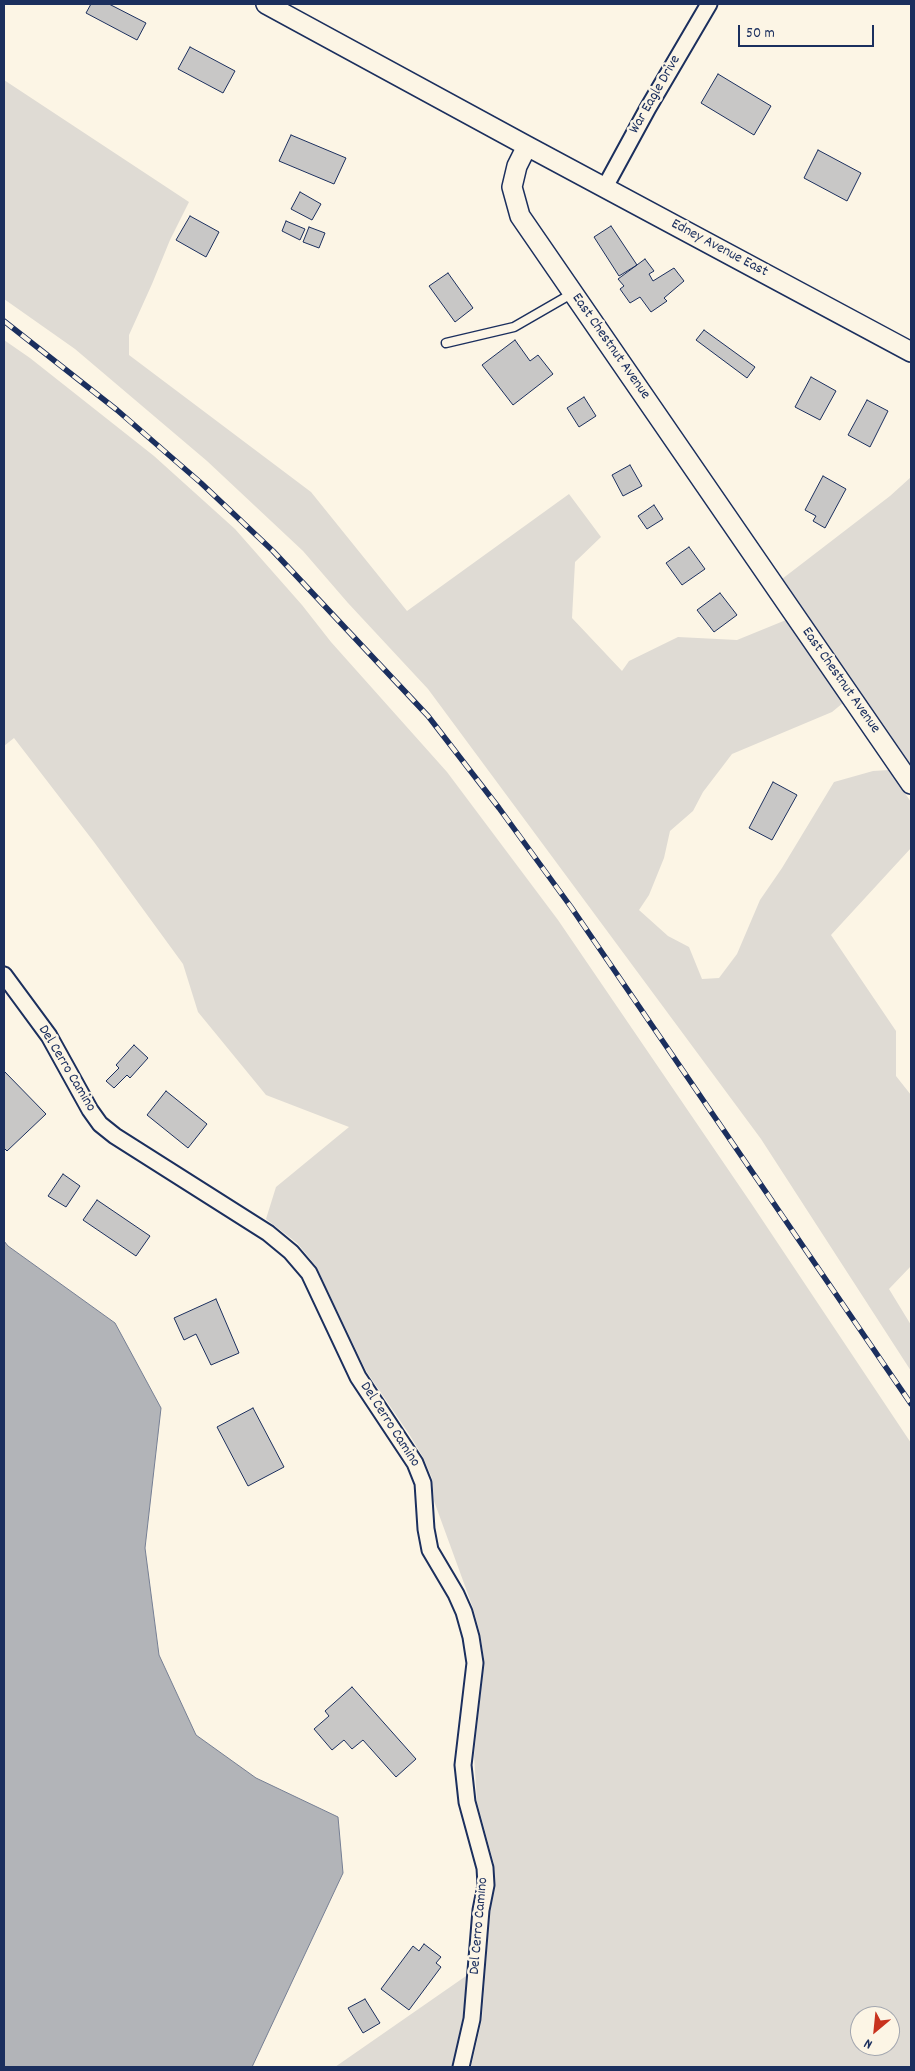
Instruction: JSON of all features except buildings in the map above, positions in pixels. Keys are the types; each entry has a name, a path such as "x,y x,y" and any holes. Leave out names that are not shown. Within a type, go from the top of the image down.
{"street":[{"path":"266,4 527,146"},
{"name":"War Eagle Drive","path":"605,187 648,108 709,4"},
{"name":"Edney Avenue East","path":"527,146 911,352"},
{"name":"East Chestnut Avenue","path":"527,146 517,166 512,187 520,216 911,784"},
{"name":"Del Cerro Camino","path":"4,975 49,1036 90,1110 100,1124 268,1233 291,1252 309,1273 358,1377 415,1463 423,1483 426,1529 430,1550 456,1594 464,1612 471,1637 475,1663 463,1765 467,1802 485,1868 486,1885 481,1910 472,2019 461,2067"}],"lane":[{"path":"446,343 514,327 573,294"}],"shaded area":[{"path":"4,80 189,202 170,240 129,335 129,355 311,492 407,611 569,494 601,537 575,562 572,618 622,671 629,661 678,637 737,640 786,620 843,703 832,712 732,754 703,792 693,811 670,831 664,858 649,895 639,910 668,936 689,947 702,979 719,978 737,954 760,900 782,868 834,782 873,771 889,770 911,802 911,848 831,935 896,1031 896,1076 911,1095 911,1266 889,1289 911,1325 911,1371 761,1139 428,689 348,603 303,551 207,461 75,349 4,299"},
{"path":"4,340 30,358 154,456 235,529 302,605 331,642 447,772 558,920 751,1203 911,1443 911,2067 471,2067 482,2019 490,1910 495,1883 494,1864 477,1802 474,1756 484,1660 480,1633 473,1608 434,1501 432,1478 423,1457 366,1371 316,1266 297,1243 266,1219 276,1187 349,1127 266,1095 198,1012 183,964 94,842 14,738 4,746"},
{"path":"911,477 911,766 782,579 890,496"},
{"path":"4,1241 8,1246 115,1323 161,1408 145,1548 159,1655 196,1735 256,1778 338,1817 343,1873 252,2067 4,2067"},
{"path":"467,1969 463,2018 452,2067 335,2067 466,1976"}],"railway":[{"path":"4,321 117,410 201,483 273,551 428,716 499,808 571,907 911,1404"}]}
